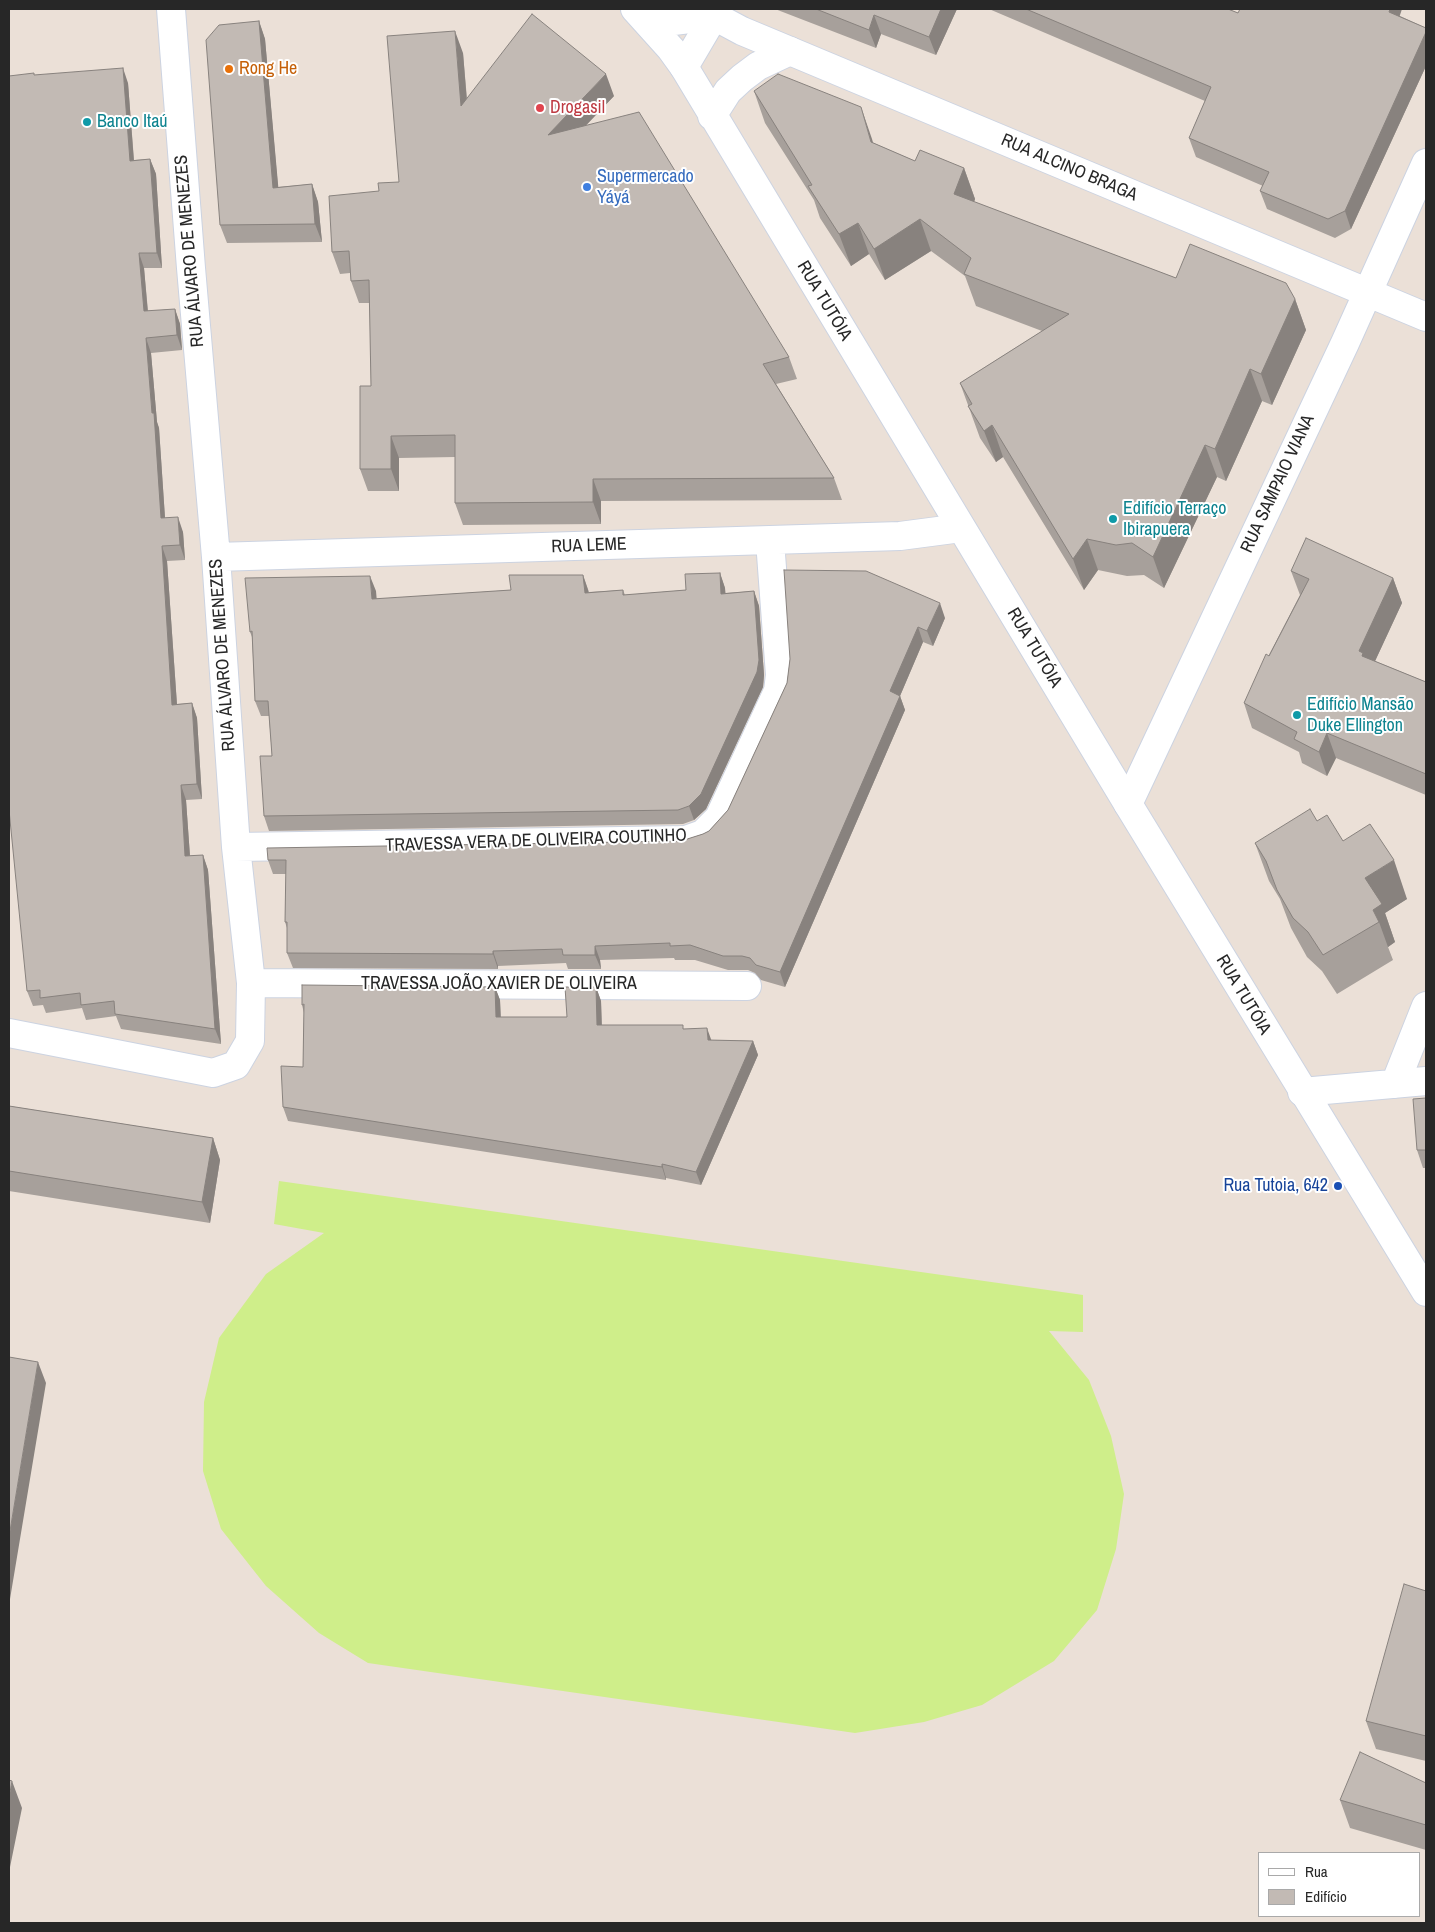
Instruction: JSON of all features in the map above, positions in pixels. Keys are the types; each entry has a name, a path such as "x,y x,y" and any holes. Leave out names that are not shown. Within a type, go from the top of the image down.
{"street":[{"name":"RUA ÁLVARO DE MENEZES","path":"9,1033 213,1073 236,1065 250,1041 251,983 236,847 216,557 171,9"},
{"path":"642,17 715,12"},
{"path":"684,67 715,12"},
{"name":"RUA ALCINO BRAGA","path":"715,12 742,31 790,52 1426,316"},
{"name":"RUA TUTÓIA","path":"642,17 684,67 1302,1092 1426,1292"},
{"path":"712,116 728,91 742,78 758,66 790,52"},
{"name":"RUA SAMPAIO VIANA","path":"1128,804 1368,293 1426,163"},
{"name":"RUA LEME","path":"216,557 900,536 961,528"},
{"name":"TRAVESSA VERA DE OLIVEIRA COUTINHO","path":"236,847 686,840 702,834 719,818 778,691 780,675 770,541"},
{"name":"TRAVESSA JOÃO XAVIER DE OLIVEIRA","path":"251,983 747,986"},
{"path":"1395,1084 1426,1006"},
{"path":"1302,1092 1426,1081"}],"green space":[{"path":"279,1181 1083,1295 1083,1332 1049,1331 1089,1380 1111,1436 1124,1494 1116,1549 1097,1610 1054,1661 982,1705 924,1722 855,1733 368,1663 319,1633 266,1586 221,1529 203,1471 204,1402 219,1338 266,1274 324,1233 274,1224"}],"building":[{"path":"816,9 941,9 929,37 874,15 869,30"},
{"path":"1026,9 1228,9 1238,13 1240,9 1390,9 1389,12 1426,28 1426,32 1345,211 1328,219 1260,191 1269,172 1189,138 1211,87"},
{"path":"532,14 606,74 548,135 639,112 789,357 763,364 834,478 593,479 593,502 455,503 455,435 391,436 391,469 360,469 360,386 371,386 369,280 351,281 349,251 332,252 329,196 379,191 378,183 399,182 387,36 455,31 461,106"},
{"path":"259,21 273,188 312,184 315,224 220,225 206,40 219,25"},
{"path":"123,68 130,161 150,159 157,253 139,253 144,311 175,309 177,335 146,338 152,413 154,413 161,518 178,517 180,545 162,546 172,705 192,703 197,784 181,785 185,856 203,855 215,1029 115,1014 114,1001 81,1005 80,993 40,998 40,990 27,991 9,810 9,76"},
{"path":"778,74 861,107 871,142 915,161 920,150 964,168 954,194 1176,278 1190,244 1286,283 1295,299 1261,374 1250,369 1215,449 1205,445 1153,557 1132,543 1116,545 1087,539 1073,559 992,425 984,431 968,406 972,404 960,383 1069,314 964,274 971,258 920,219 874,249 858,223 839,234 808,186 812,185 754,91"},
{"path":"1306,538 1393,578 1359,651 1363,653 1362,656 1426,682 1426,774 1327,733 1319,752 1294,739 1297,732 1244,703 1266,654 1269,656 1309,579 1291,571"},
{"path":"784,570 866,571 940,603 927,631 918,627 890,691 900,696 780,972 756,965 750,958 723,956 690,945 670,946 670,943 595,946 595,955 563,955 562,949 493,951 493,954 287,953 287,922 285,922 286,860 268,860 267,848 681,841 709,831 728,810 787,683 790,659"},
{"path":"720,573 721,594 754,591 759,660 757,672 701,794 689,806 678,810 264,816 260,756 272,756 268,701 255,701 252,631 250,632 245,578 370,576 372,599 511,590 509,575 583,575 585,593 623,590 623,595 686,590 685,574"},
{"path":"1310,809 1317,821 1327,815 1343,841 1370,824 1394,860 1365,878 1382,904 1373,910 1379,922 1323,955 1308,932 1293,918 1277,890 1266,861 1255,843"},
{"path":"302,985 495,987 496,1017 567,1017 565,987 596,987 597,1025 683,1025 683,1029 707,1028 708,1040 753,1041 696,1172 662,1164 662,1167 283,1107 281,1066 303,1067 304,1004 302,1005"},
{"path":"1426,1098 1426,1150 1417,1150 1413,1099"},
{"path":"9,1106 213,1138 202,1202 9,1171"},
{"path":"9,1357 38,1362 9,1537"},
{"path":"1404,1584 1426,1591 1426,1736 1366,1721"},
{"path":"1360,1752 1426,1783 1426,1825 1340,1800"},
{"path":"9,1780 12,1781 9,1798"}],"place":[{"name":"Rong He","path":"229,69"},
{"name":"Drogasil","path":"540,108"},
{"name":"Banco Itaú","path":"87,122"},
{"name":"Supermercado Yáyá","path":"587,187"},
{"name":"Edifício Terraço Ibirapuera","path":"1113,519"},
{"name":"Edifício Mansão Duke Ellington","path":"1297,715"},
{"name":"Rua Tutoia, 642","path":"1338,1186"}]}
